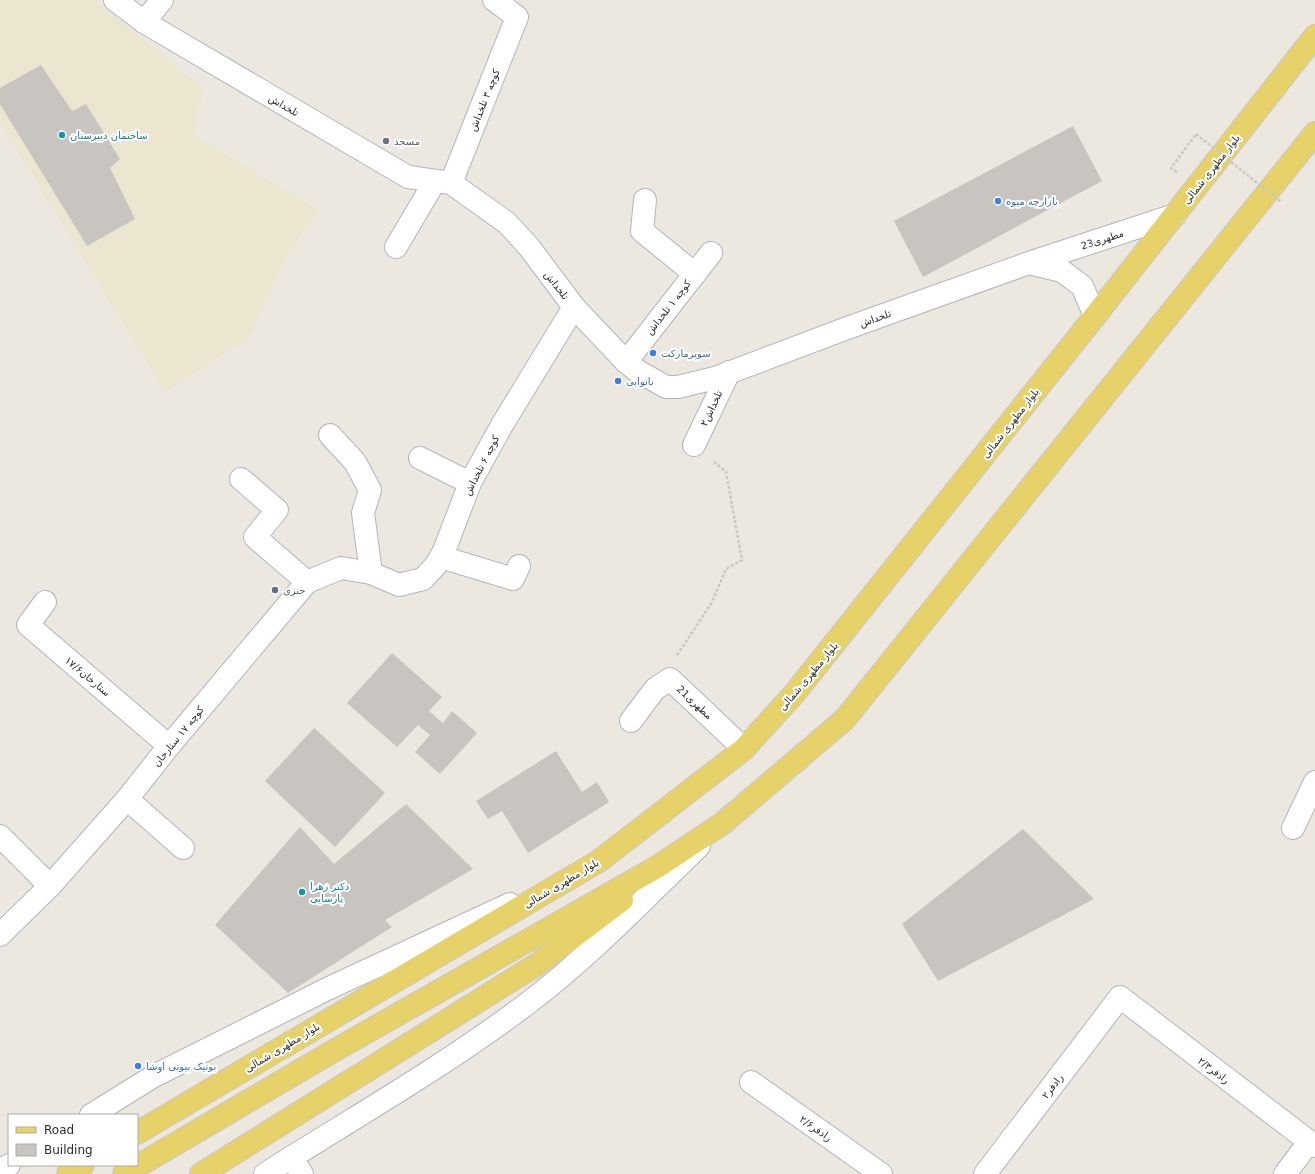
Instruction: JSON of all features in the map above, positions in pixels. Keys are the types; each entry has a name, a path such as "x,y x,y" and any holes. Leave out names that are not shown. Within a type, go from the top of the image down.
{"main road":[{"name":"بلوار مطهرى شمالى","path":"138,1132 599,861 744,748 794,694 1175,215 1315,36"},
{"path":"201,1174 536,965 723,823 845,719 1315,133"},
{"path":"138,1166 344,1045 657,867 723,823"},
{"path":"68,1174 81,1166"},
{"path":"124,1174 138,1166"}],"street":[{"name":"تلخداش","path":"115,0 144,22 408,177 443,182 507,223 529,247 574,307 626,362 636,370 666,387 692,385 1029,263"},
{"path":"144,22 162,0"},
{"name":"کوچه ۳ تلخداش","path":"396,247 443,182 517,17 494,0"},
{"path":"645,200 642,231 694,274"},
{"name":"23مطهرى","path":"1029,263 1175,215"},
{"name":"کوچه ۱ تلخداش","path":"626,362 711,253"},
{"path":"1029,263 1062,271 1082,286 1095,316"},
{"name":"کوچه ۶ تلخداش","path":"371,573 399,585 423,579 436,565 441,557 470,483 502,425 574,307"},
{"name":"۲تلخداش","path":"694,445 729,372"},
{"path":"330,435 355,462 370,490 363,513 371,573"},
{"path":"420,458 470,483"},
{"path":"241,478 277,510 255,537 307,582"},
{"path":"441,557 513,579 519,566"},
{"name":"کوچه ۱۷ ستارخان","path":"0,935 50,886 127,799 169,746 307,582 341,568 371,573"},
{"name":"ستارخان۱۷/۶","path":"45,602 28,625 169,746"},
{"name":"21مطهرى","path":"631,721 654,689 670,679 744,748"},
{"path":"1293,828 1315,782"},
{"path":"127,799 183,848"},
{"path":"265,1174 296,1166 528,1003 579,961 723,823"},
{"path":"0,836 50,886"},
{"path":"93,1114 154,1076 327,989 599,861"},
{"name":"رادفر۲/۳","path":"1120,997 1312,1144"},
{"name":"رادفر۲","path":"985,1174 1120,997"},
{"name":"رادفر۲/۶","path":"751,1082 881,1174"},
{"path":"1285,1174 1312,1144"}],"path":[{"path":"1171,168 1196,134 1281,202"},
{"path":"670,679 669,667 711,604 726,569 742,560 726,472 694,445"}],"shaded area":[{"path":"7,0 95,0 203,88 194,135 319,210 289,251 248,339 165,392 0,123 0,2"}],"building":[{"name":"ساختمان دبیرستان","path":"41,65 72,111 86,104 120,159 110,168 135,219 87,246 0,104 0,88"},
{"name":"بازارچه میوه","path":"1073,126 1102,181 923,277 894,221"},
{"path":"392,653 442,697 429,711 443,723 452,711 477,733 440,774 415,752 430,735 418,725 397,747 347,703"},
{"path":"314,728 385,793 335,847 265,781"},
{"path":"556,751 582,792 597,782 609,802 528,853 502,811 488,819 476,801"},
{"name":"دکتر زهرا پارسایی","path":"406,804 473,869 385,920 392,927 288,993 215,925 300,827 334,864"},
{"path":"1023,829 1094,899 938,981 902,924"}],"place":[{"name":"ساختمان دبیرستان","path":"62,135"},
{"name":"مسجد","path":"386,141"},
{"name":"بازارچه میوه","path":"998,201"},
{"name":"سوپرمارکت","path":"653,353"},
{"name":"نانوایی","path":"618,381"},
{"name":"جنزی","path":"275,590"},
{"name":"دکتر زهرا پارسایی","path":"302,892"},
{"name":"بوتیک بیوتی اوشا","path":"138,1066"}]}
